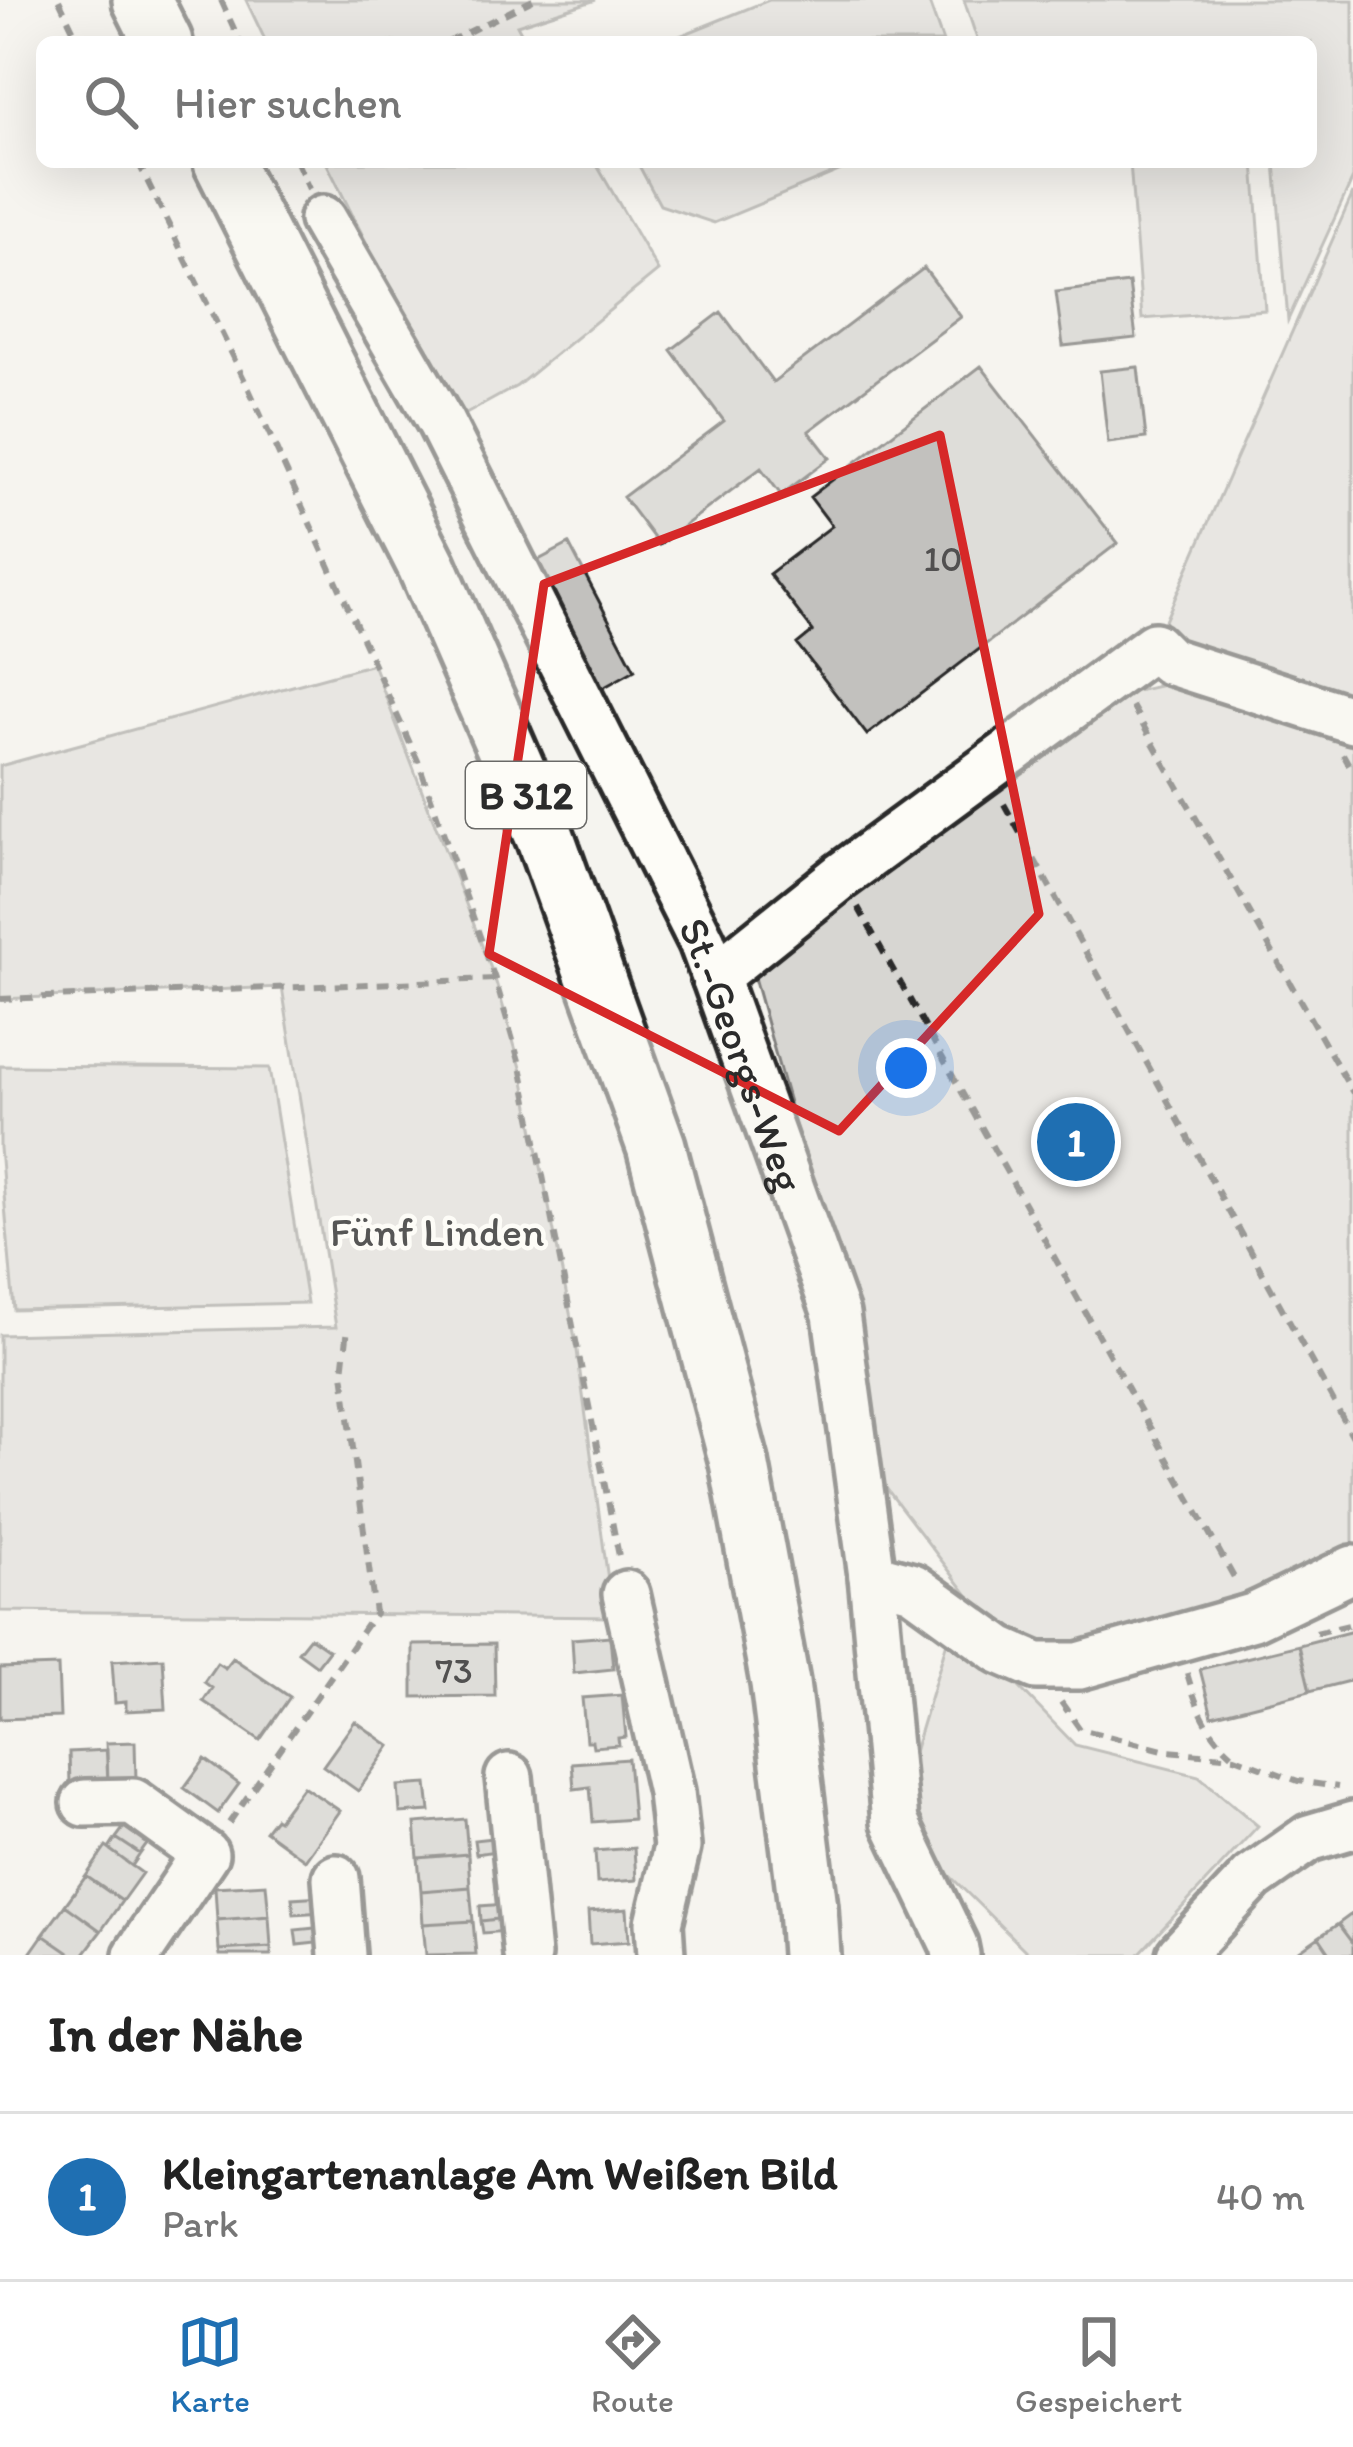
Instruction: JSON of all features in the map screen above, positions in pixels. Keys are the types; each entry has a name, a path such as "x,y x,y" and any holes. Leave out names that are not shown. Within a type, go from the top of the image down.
{"main road":[{"path":"142,0 160,36"},
{"name":"B 312","path":"226,168 436,587 544,838 656,1146 743,1484 780,1683 811,1955"}],"street":[{"name":"St.-Georgs-Weg","path":"323,219 442,423 716,977 836,1314 872,1576 895,1822 956,1955"},
{"path":"716,977 841,876 1154,646 1169,661 1353,720"},
{"path":"872,1576 913,1587 1000,1650 1037,1666 1079,1666 1253,1617 1353,1569"},
{"path":"626,1594 671,1792 677,1847 658,1923 661,1955"},
{"path":"509,1778 526,1955"},
{"path":"86,1803 133,1802 205,1855 137,1955"},
{"path":"1180,1955 1252,1878 1309,1838 1353,1825"},
{"path":"336,1878 342,1955"}],"path":[{"path":"59,0 77,36"},
{"path":"220,0 237,36"},
{"path":"460,36 533,0"},
{"path":"141,168 248,388 418,761 495,979 522,1071 626,1594"},
{"path":"1114,675 1353,1094"},
{"path":"985,771 1353,1437"},
{"path":"841,876 1253,1617"},
{"path":"0,999 495,979"},
{"path":"205,1855 375,1613 343,1373 348,1327"},
{"path":"1037,1666 1080,1729 1167,1751 1235,1756 1298,1781 1353,1790"},
{"path":"1186,1670 1195,1702 1213,1737 1235,1756"}],"highlighted area":[{"path":"940,435 1039,914 839,1131 489,954 544,584"}],"green space":[{"path":"246,0 596,0 517,25 523,36 263,36"},
{"path":"769,0 928,0 941,36 680,36"},
{"path":"964,0 1353,0 1353,178 1288,320 1275,168 1317,168 1317,36 976,36"},
{"path":"329,168 598,168 658,271 517,386 455,420"},
{"path":"640,168 846,168 714,223 660,205"},
{"path":"1130,168 1254,168 1265,310 1142,319"},
{"path":"1353,193 1353,720 1154,646"},
{"name":"Fünf Linden","path":"373,664 495,979 522,1071 576,1343 613,1617 0,1611 0,1335 336,1327 282,987 0,999 0,766"},
{"path":"1199,677 1353,730 1353,1552 1102,1646 1066,1654 990,1624 873,1471 847,1310 753,974 1110,697"},
{"path":"0,1066 269,1068 307,1303 14,1310 0,1148"},
{"path":"952,1625 1075,1745 1199,1776 1258,1826 1138,1955 1030,1955 944,1870 905,1782"}],"building":[{"path":"924,268 961,317 809,431 830,458 781,495 761,468 659,545 623,497 724,421 671,350 721,312 773,382"},
{"path":"1129,283 1136,338 1063,346 1056,292"},
{"path":"981,366 1118,543 867,735 797,644 813,631 769,574 832,526 810,497"},
{"path":"1138,367 1146,438 1108,443 1100,371"},
{"path":"569,544 635,670 601,689 535,562"},
{"path":"1353,1631 1353,1680 1310,1691 1299,1645"},
{"path":"610,1636 613,1669 574,1673 572,1639"},
{"path":"310,1637 329,1650 317,1666 298,1652"},
{"path":"494,1644 495,1696 413,1697 413,1645"},
{"path":"1299,1645 1310,1691 1212,1716 1200,1669"},
{"path":"163,1658 166,1709 126,1711 126,1702 115,1703 112,1661"},
{"path":"233,1658 290,1697 260,1740 203,1701 212,1688 204,1682 217,1663 225,1668"},
{"path":"58,1666 60,1717 0,1719 0,1668"},
{"path":"622,1695 626,1737 618,1738 619,1745 593,1747 592,1741 586,1741 582,1698"},
{"path":"355,1721 390,1746 358,1791 323,1766"},
{"path":"135,1742 136,1781 108,1783 106,1743"},
{"path":"107,1750 108,1783 70,1784 69,1752"},
{"path":"205,1759 239,1784 218,1813 184,1788"},
{"path":"628,1759 633,1819 593,1822 590,1787 574,1789 572,1763"},
{"path":"427,1784 430,1811 400,1813 398,1786"},
{"path":"303,1786 340,1811 305,1860 265,1831"},
{"path":"465,1819 468,1854 418,1858 415,1823"},
{"path":"124,1827 148,1843 140,1854 116,1838"},
{"path":"501,1837 502,1850 476,1854 474,1840"},
{"path":"116,1838 140,1854 132,1866 109,1849"},
{"path":"106,1847 142,1873 122,1901 86,1876"},
{"path":"634,1848 636,1880 597,1883 595,1851"},
{"path":"468,1854 470,1887 421,1891 418,1858"},
{"path":"86,1876 122,1901 101,1931 65,1905"},
{"path":"266,1884 269,1916 217,1920 215,1887"},
{"path":"470,1887 473,1921 423,1924 421,1891"},
{"path":"322,1896 323,1912 294,1914 292,1898"},
{"path":"506,1904 507,1918 481,1921 480,1906"},
{"path":"65,1905 101,1931 83,1955 72,1955 43,1935"},
{"path":"627,1909 629,1941 590,1944 588,1912"},
{"path":"1353,1913 1353,1944 1338,1924"},
{"path":"269,1916 271,1947 219,1950 217,1920"},
{"path":"507,1918 509,1931 483,1933 481,1921"},
{"path":"473,1921 476,1954 426,1955 423,1924"},
{"path":"1338,1924 1353,1944 1353,1955 1331,1955 1319,1937"},
{"path":"325,1927 326,1942 297,1945 295,1930"},
{"path":"43,1935 72,1955 29,1955"},
{"path":"1319,1937 1331,1955 1300,1955 1298,1952"},
{"path":"271,1947 271,1955 220,1955 219,1950"}],"place":[{"name":"Kleingartenanlage Am Weißen Bild","path":"1076,1142"}]}
